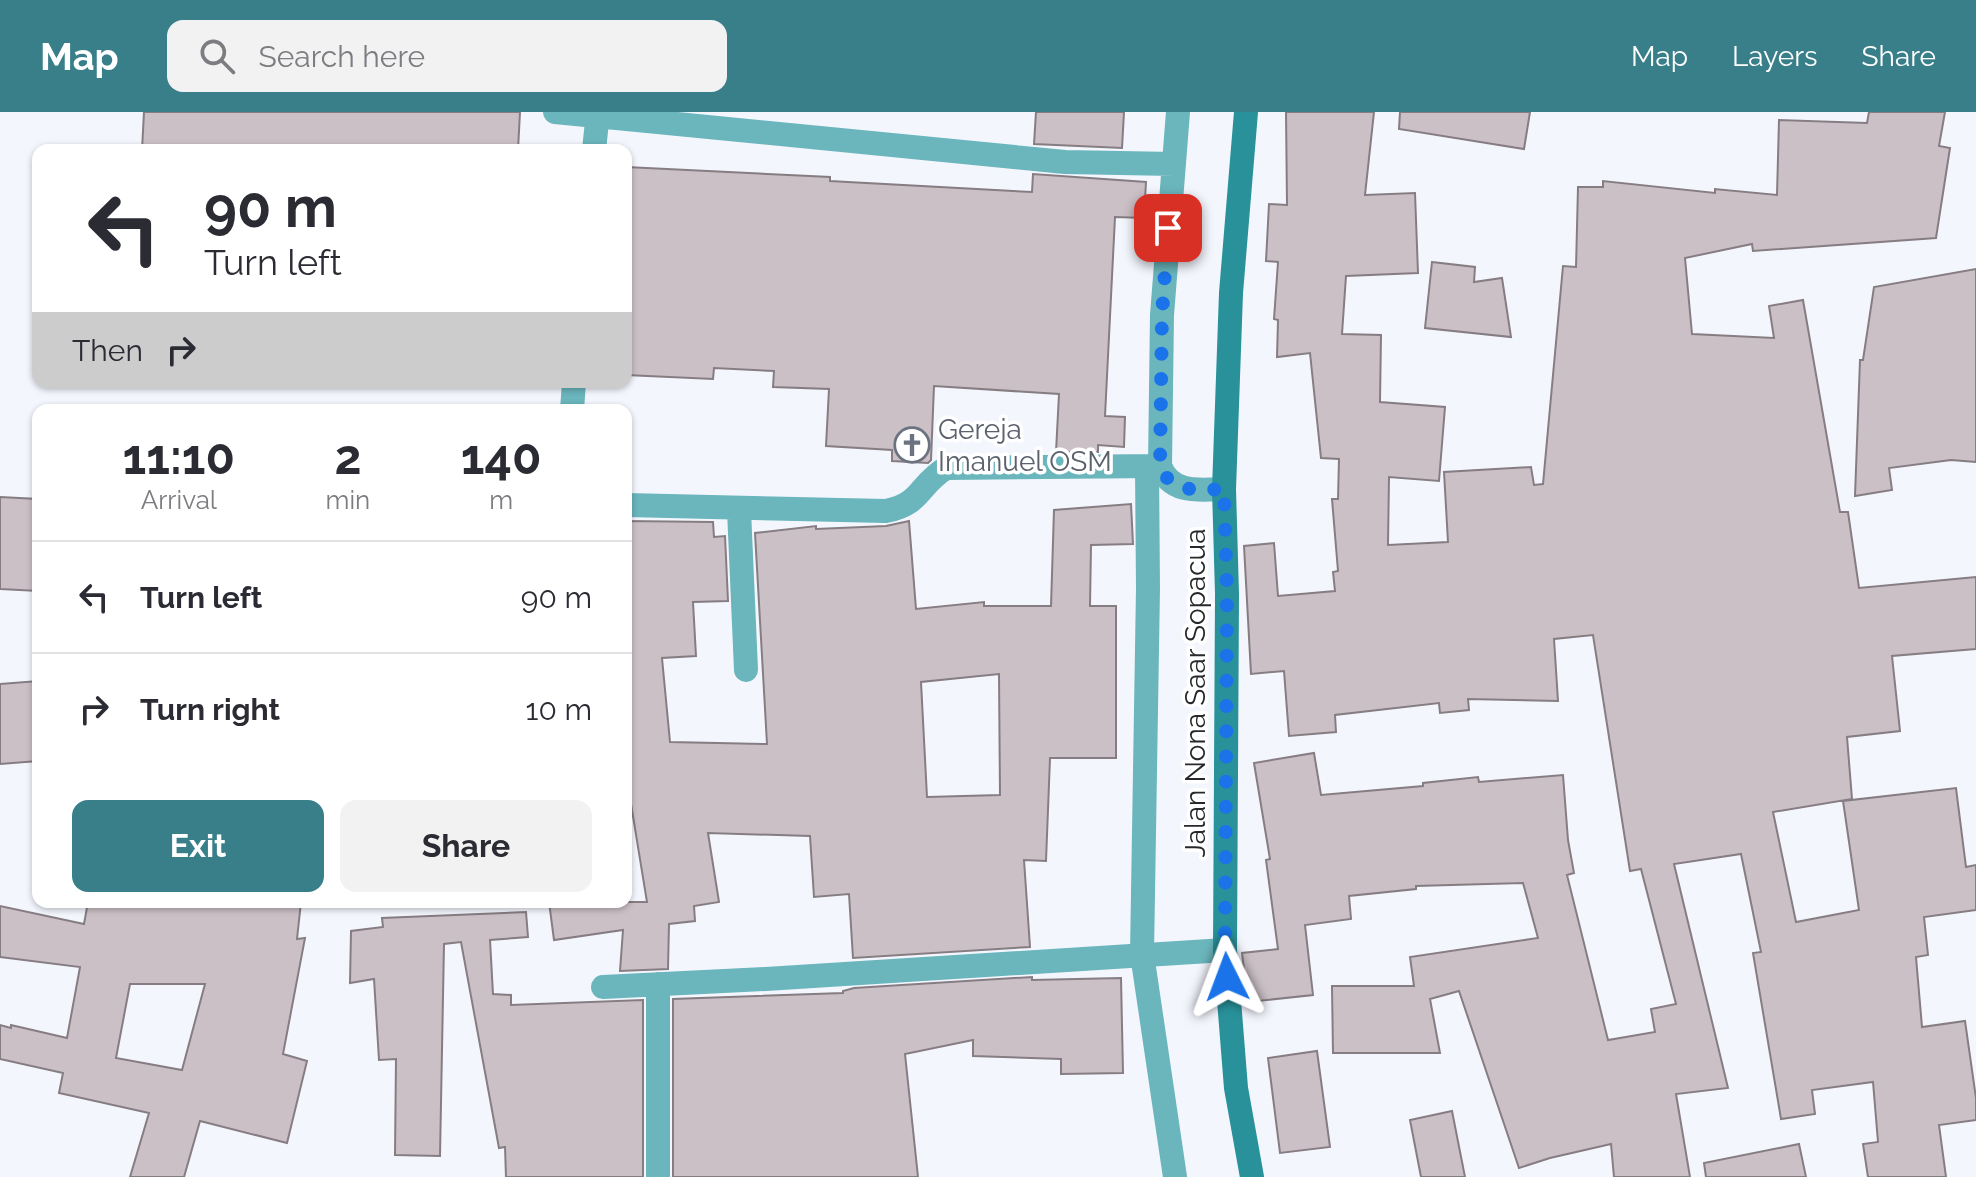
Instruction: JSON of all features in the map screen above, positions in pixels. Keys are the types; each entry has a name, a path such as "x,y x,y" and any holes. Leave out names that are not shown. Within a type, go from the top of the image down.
{"main road":[{"name":"Jalan Nona Saar Sopacua","path":"1246,112 1231,293 1224,489 1227,594 1225,950 1236,1088 1252,1177"}],"street":[{"path":"555,112 598,113 863,144 1049,161 1174,164"},
{"path":"1175,1177 1142,954 1153,466 1178,112"},
{"path":"595,144 598,113"},
{"path":"632,505 886,511 911,503 934,475 946,468 1153,466 1178,487 1224,489"},
{"path":"739,510 746,670"},
{"path":"603,987 1225,950"},
{"path":"658,984 658,1175"}],"building":[{"path":"144,112 520,112 518,144 142,144"},
{"path":"1036,112 1124,112 1122,148 1034,144"},
{"path":"1286,112 1374,112 1365,195 1415,193 1418,273 1346,276 1342,334 1381,335 1380,402 1445,407 1439,481 1389,477 1388,545 1448,542 1444,472 1531,467 1534,485 1543,484 1563,266 1576,267 1578,187 1603,187 1603,181 1715,193 1715,189 1777,195 1779,120 1867,123 1869,112 1945,112 1939,146 1950,148 1936,238 1753,251 1752,244 1685,258 1692,334 1774,338 1769,306 1803,300 1840,512 1848,512 1859,588 1976,577 1976,649 1892,656 1900,731 1847,737 1852,799 1773,812 1796,922 1859,910 1843,801 1956,788 1966,867 1976,865 1976,910 1924,917 1928,955 1916,957 1922,1027 1965,1021 1976,1098 1976,1120 1939,1125 1946,1177 1868,1177 1863,1144 1878,1142 1873,1082 1812,1090 1815,1114 1781,1119 1753,953 1761,952 1741,854 1674,864 1728,1088 1676,1094 1690,1177 1614,1177 1611,1144 1519,1168 1459,991 1430,999 1440,1053 1333,1053 1332,986 1414,986 1410,957 1538,938 1523,883 1416,886 1416,889 1349,896 1351,919 1305,925 1313,995 1248,1002 1242,953 1278,949 1266,860 1270,859 1254,763 1314,753 1321,795 1423,786 1423,783 1478,777 1479,782 1563,775 1574,873 1567,875 1608,1040 1655,1032 1651,1009 1676,1004 1641,869 1630,871 1593,635 1554,639 1558,701 1468,699 1469,710 1440,713 1439,703 1335,715 1336,732 1289,736 1284,671 1251,674 1244,546 1274,543 1278,596 1335,591 1333,572 1338,571 1332,499 1338,499 1339,459 1321,458 1310,353 1277,357 1278,320 1274,319 1278,262 1266,261 1269,204 1287,205"},
{"path":"1400,112 1530,112 1524,149 1399,129"},
{"path":"632,167 830,177 830,181 1032,192 1033,174 1146,182 1144,218 1115,217 1105,416 1125,417 1124,447 1098,445 1098,452 1056,452 1059,394 934,386 931,460 928,463 892,461 892,450 826,446 829,389 773,387 774,371 714,368 713,379 632,375"},
{"path":"1432,262 1475,267 1474,282 1502,278 1511,337 1425,328"},
{"path":"1976,269 1976,462 1951,460 1889,468 1892,490 1855,496 1860,360 1863,360 1874,287"},
{"path":"0,497 32,499 32,591 0,589"},
{"path":"1131,504 1133,544 1091,545 1090,606 1116,606 1116,758 1050,758 1046,861 1024,860 1030,947 853,958 849,894 814,897 810,836 708,833 719,902 694,906 695,921 669,924 668,969 620,971 623,930 554,940 550,908 632,908 632,902 647,902 632,810 632,521 713,522 714,537 725,536 728,601 693,602 696,656 662,658 670,742 767,744 755,533 816,526 816,529 886,526 909,521 916,609 984,602 984,606 1051,606 1054,510","holes":["999,674 1000,795 927,797 921,682"]},
{"path":"32,681 32,761 0,764 0,684"},
{"path":"0,906 84,924 87,908 300,908 297,939 305,938 283,1054 307,1061 287,1143 200,1121 184,1177 130,1177 149,1113 59,1093 63,1073 0,1059 0,1025 67,1038 80,967 0,957","holes":["130,984 205,984 182,1070 116,1058"]},
{"path":"526,912 528,937 490,940 493,994 511,995 511,1005 643,1000 643,1177 506,1177 505,1147 499,1148 461,942 444,944 440,1156 395,1155 396,1059 379,1060 374,979 350,983 351,931 383,927 382,918"},
{"path":"1032,977 1032,980 1121,978 1123,1073 1061,1074 1061,1059 973,1056 973,1040 905,1054 918,1177 673,1177 673,999 843,993 854,988"},
{"path":"1317,1051 1330,1147 1280,1153 1268,1058"},
{"path":"1452,1111 1465,1177 1421,1177 1410,1120"},
{"path":"1799,1144 1806,1177 1706,1177 1704,1163"}],"place":[{"name":"Gereja Imanuel OSM","path":"912,445"}],"route":[{"path":"1168,228 1162,315 1160,466 1170,483 1178,487 1224,489 1227,977"}]}
